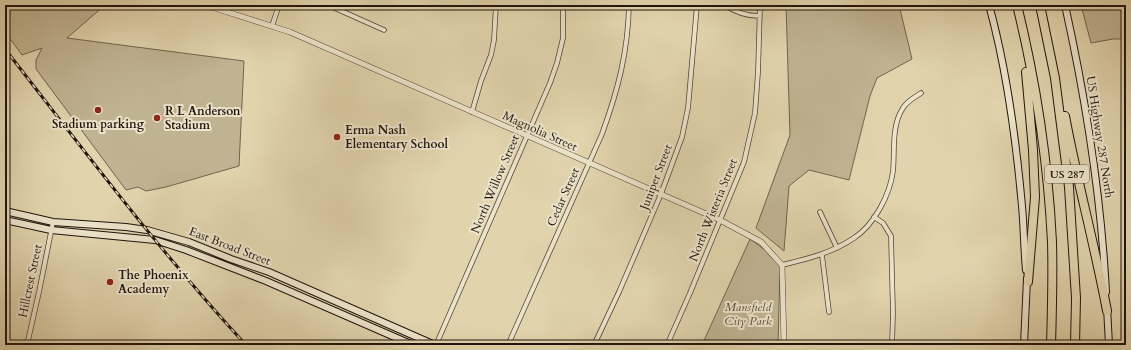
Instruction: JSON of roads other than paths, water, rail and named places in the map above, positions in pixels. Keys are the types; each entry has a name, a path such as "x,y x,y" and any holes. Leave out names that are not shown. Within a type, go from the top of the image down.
{"highway":[{"name":"US 287","path":"1017,5 1038,108 1049,199 1052,243 1051,345"},
{"name":"US 287","path":"1040,5 1056,83 1071,210 1076,298 1074,345"},
{"path":"1027,51 1026,62 1035,197 1028,282"},
{"path":"1056,83 1062,99 1080,189 1100,272 1107,311"}],"main road":[{"path":"989,5 1003,66 1012,121 1022,208 1023,237 1028,282 1024,345"},
{"name":"US Highway 287 North","path":"1065,5 1091,137 1103,238 1109,345"},
{"name":"East Broad Street","path":"5,211 53,222 126,227 159,232 269,272 436,345"},
{"name":"East Broad Street","path":"5,220 51,230 127,236 155,240 186,250 266,281 413,345"},
{"path":"126,227 127,236"},
{"path":"186,250 189,242"},
{"path":"216,262 219,254"},
{"path":"266,281 269,272"},
{"path":"305,298 309,289"}],"street":[{"name":"Magnolia Street","path":"205,5 290,32 720,220 761,242 782,265"},
{"path":"272,26 279,5"},
{"path":"328,5 384,30"},
{"path":"472,112 481,81 491,55 494,40 496,5"},
{"name":"North Willow Street","path":"436,345 558,63 563,38 564,5"},
{"name":"Cedar Street","path":"508,345 604,128 619,81 626,47 629,5"},
{"name":"Juniper Street","path":"594,345 619,292 661,194 682,137 688,108 697,5"},
{"path":"726,5 743,14 760,16"},
{"name":"North Wisteria Street","path":"667,345 744,162 755,113 760,5"},
{"path":"784,345 782,265 822,255 837,248 859,235 874,217 886,198 893,172 897,121 902,109 908,101 921,93"},
{"path":"820,212 837,248"},
{"path":"874,217 883,223 891,236 893,313 892,345"},
{"name":"Hillcrest Street","path":"27,345 53,222"},
{"path":"822,255 828,312"}],"railway":[{"path":"5,49 183,274 246,345"}],"place":[{"name":"Stadium parking","path":"98,110"},
{"name":"R L Anderson Stadium","path":"157,118"},
{"name":"Erma Nash Elementary School","path":"337,137"},
{"name":"The Phoenix Academy","path":"110,282"}],"park label":[{"name":"Mansfield City Park","path":"748,314"}]}
